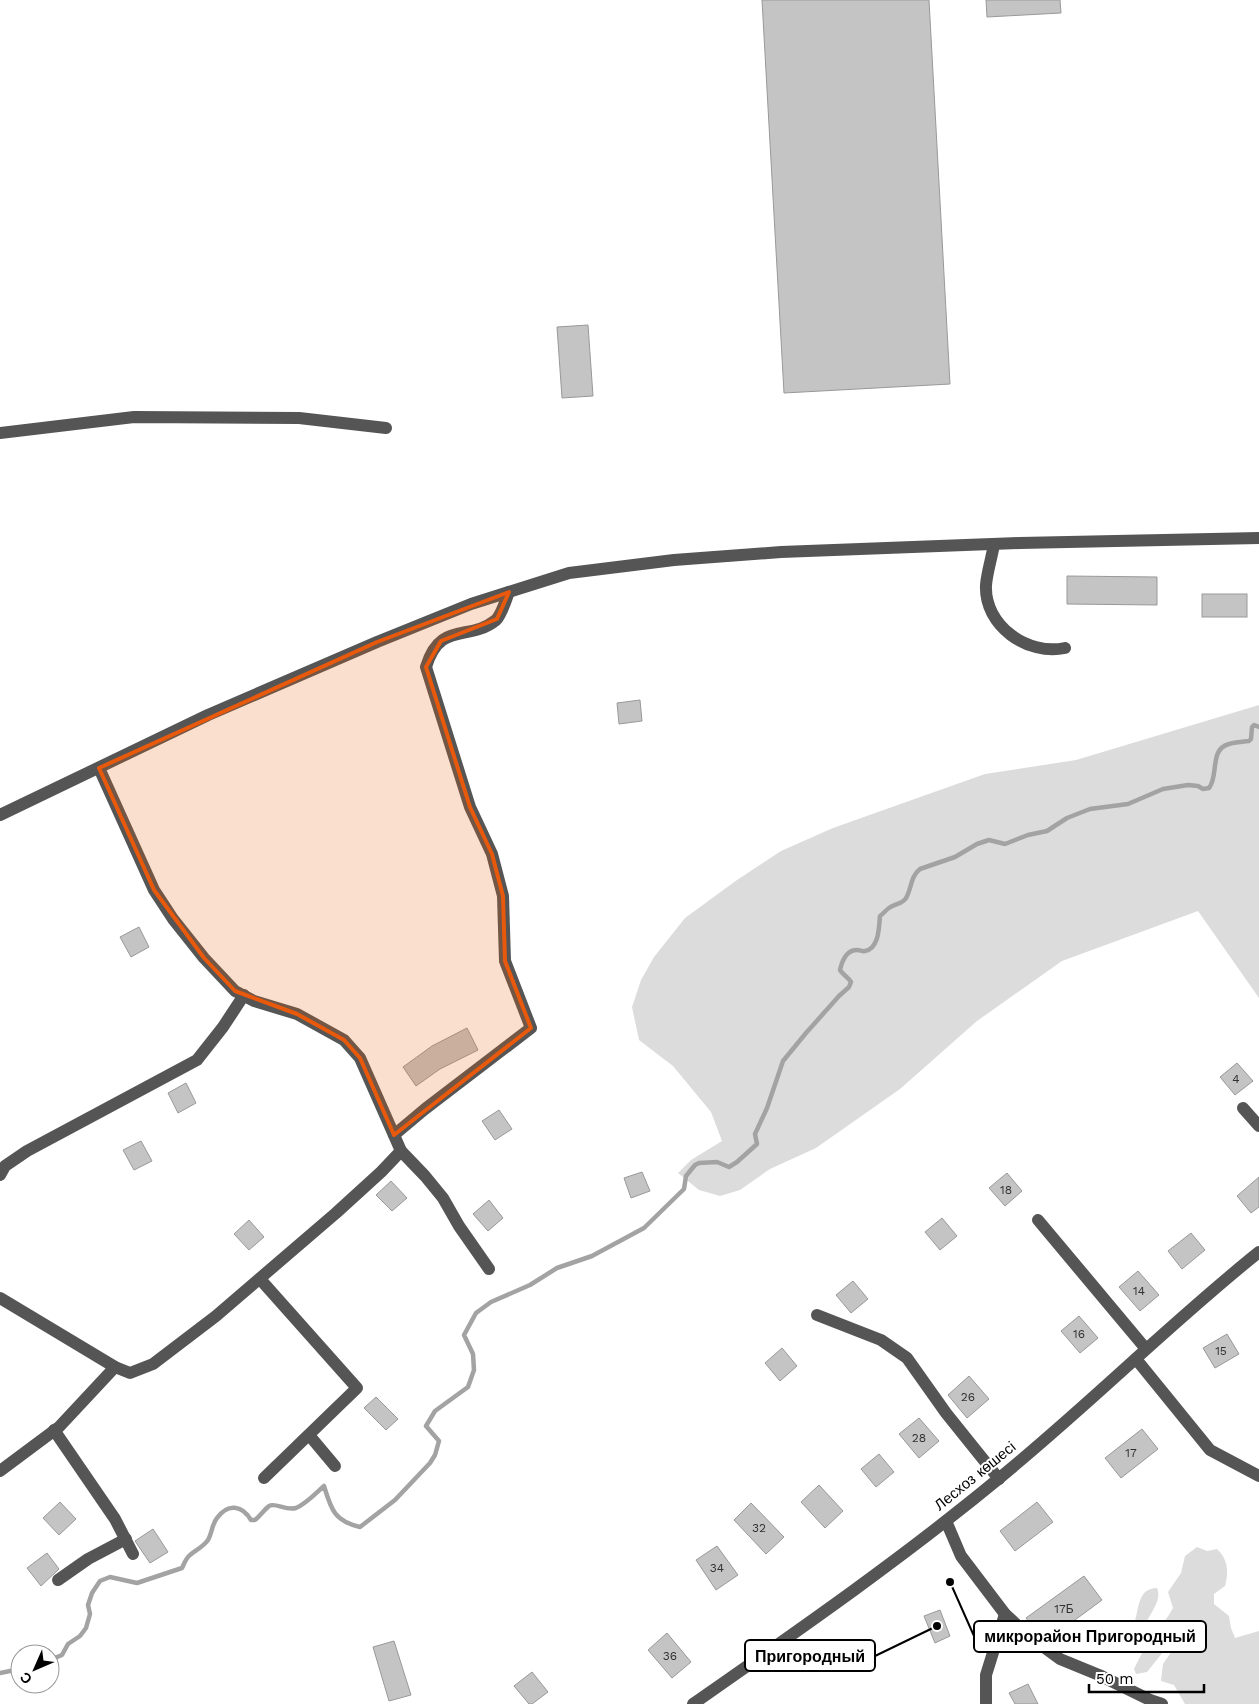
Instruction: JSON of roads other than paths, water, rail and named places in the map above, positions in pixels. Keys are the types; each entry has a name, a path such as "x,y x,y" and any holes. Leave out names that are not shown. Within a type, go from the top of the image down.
{"street":[{"path":"0,433 134,417 298,418 386,428"},
{"path":"0,815 208,715 377,642 471,604 569,573 674,560 780,552 994,544 1259,538"},
{"path":"994,544 986,586 989,607 999,623 1014,639 1035,648 1065,648"},
{"path":"394,1135 425,1108 531,1028 505,961 503,896 492,854 470,807 426,667 430,654 440,641 454,634 479,628 497,619 509,592"},
{"path":"99,768 154,890 204,958 235,990 254,1001 297,1014 344,1040 360,1058 401,1151 443,1198 459,1226 489,1269"},
{"path":"0,1175 5,1166 27,1151 197,1060 223,1027 244,995"},
{"path":"1243,1108 1259,1126"},
{"path":"0,1298 115,1367 130,1373 154,1364 260,1279 336,1213 401,1151"},
{"path":"1038,1220 1146,1349"},
{"name":"Лесхоз көшесі","path":"693,1704 848,1594 999,1479 1210,1292 1259,1252"},
{"path":"260,1279 357,1388 264,1478"},
{"path":"816,1315 881,1340 907,1358 946,1413 999,1479"},
{"path":"1136,1359 1210,1450 1259,1476"},
{"path":"0,1471 54,1430 115,1367"},
{"path":"54,1430 115,1519 133,1554"},
{"path":"309,1435 335,1466"},
{"path":"946,1521 961,1556 1005,1614 1030,1637 1060,1659 1099,1675 1150,1702 1162,1704"},
{"path":"58,1580 88,1559 126,1539"},
{"path":"986,1704 986,1676 1005,1614"}],"waterway":[{"path":"60,1656 68,1644 80,1636 86,1628 90,1614 88,1605 92,1593 100,1581 110,1577 137,1583 182,1568 189,1556 208,1540 215,1520 221,1513 230,1508 239,1509 251,1520 255,1520 271,1505 296,1508 324,1486 335,1513 344,1521 360,1527 395,1500 430,1463 435,1455 439,1441 426,1426 435,1411 468,1387 474,1370 473,1354 464,1335 476,1313 491,1302 530,1285 557,1268 592,1256 644,1228 684,1189 686,1176 695,1165 717,1162 729,1167 757,1144 755,1134 767,1108 783,1061 849,987 851,982 840,970 845,957 853,950 864,951 873,946 879,931 880,916 891,907 905,900 914,876 920,869 955,857 977,844 989,840 1005,844 1028,835 1047,831 1067,818 1090,809 1128,804 1163,789 1188,785 1198,786 1203,789 1209,788 1214,777 1219,751 1229,744 1249,741 1251,739 1252,727 1254,725 1259,727"},
{"path":"0,1673 10,1671"}],"place":[{"name":"микрорайон Пригородный","path":"950,1582"},
{"name":"Пригородный","path":"937,1626"}]}
